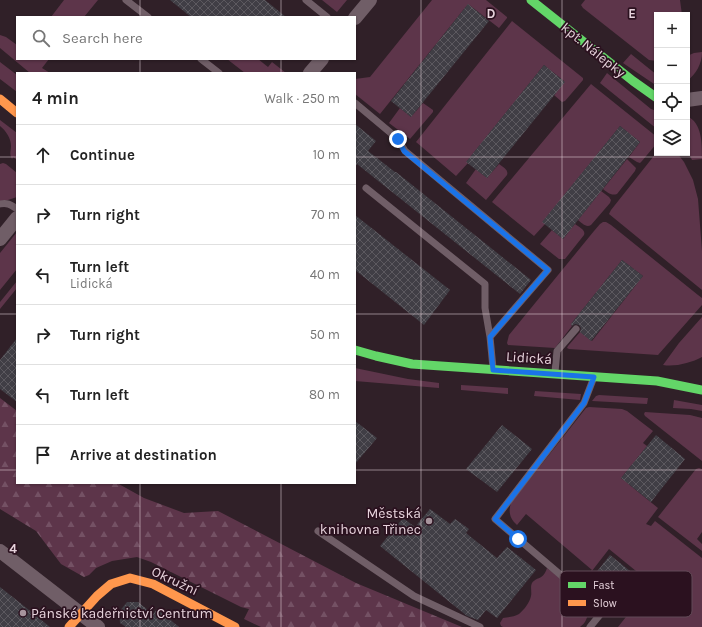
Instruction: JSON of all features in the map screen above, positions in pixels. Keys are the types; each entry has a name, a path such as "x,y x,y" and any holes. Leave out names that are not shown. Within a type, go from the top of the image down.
{"street":[{"path":"356,17 370,0"},
{"name":"kpt. Nálepky","path":"531,0 632,81 654,96"},
{"path":"690,100 702,98"},
{"path":"0,99 16,112"},
{"path":"0,239 16,219"},
{"name":"Lidická","path":"356,350 412,364 657,381 702,390"},
{"path":"0,551 98,627"},
{"name":"Okružní","path":"69,627 97,596 111,584 130,578 153,584 235,627"}],"lane":[{"path":"126,0 147,16"},
{"path":"306,0 327,16"},
{"path":"202,60 218,72"},
{"path":"356,104 398,139 404,151 548,270 490,337"},
{"path":"366,188 485,284 485,308 490,337 493,370"},
{"path":"0,204 11,204 16,207"},
{"path":"555,374 557,351 576,328"},
{"path":"560,574 495,519 584,403 594,377"},
{"path":"318,531 414,596 480,627"},
{"path":"590,627 598,617"}],"green space":[{"path":"64,0 98,0 85,16 52,16"},
{"path":"322,0 347,0 337,12"},
{"path":"432,0 486,0 507,17 499,28 468,4 380,114 356,95 356,79 370,77"},
{"path":"585,0 680,0 682,12 654,12 654,61 649,60 581,5"},
{"path":"512,21 583,78 583,80 565,101 562,102 554,95 564,81 544,65 467,161 468,163 456,176 416,142"},
{"path":"0,35 6,37 16,44 16,60 48,60 42,68 48,72 29,72 0,48"},
{"path":"702,52 701,61 698,68 690,78 690,55"},
{"path":"631,54 654,73 654,84 623,63"},
{"path":"228,60 259,60 268,67 272,62 285,72 244,72"},
{"path":"0,62 16,74 16,91 0,79"},
{"path":"607,73 654,110 654,127 600,83"},
{"path":"591,84 654,135 654,147 640,163 629,157 640,142 620,126 543,222 545,224 534,236 492,202"},
{"path":"423,103 433,110 433,112 410,139 389,123 400,108 411,117"},
{"path":"690,118 696,123 700,134 702,159 692,160 690,155"},
{"path":"0,120 16,132 16,159 13,157 12,159 11,157 9,137 0,126"},
{"path":"654,156 679,156 693,180 698,199 702,251 702,290 609,214"},
{"path":"627,159 636,168 635,171 617,194 609,193 603,189"},
{"path":"0,164 6,164 16,172 16,197 0,201"},
{"path":"499,164 504,167 507,175 486,200 466,183 476,169 487,178"},
{"path":"601,191 609,197 611,200 610,203 591,225 586,226 578,220"},
{"path":"603,222 611,225 702,298 702,305 658,355 567,348 580,332 592,341 643,276 622,260 571,324 572,326 555,348 508,345 509,335"},
{"path":"575,224 583,230 584,235 565,259 559,259 540,244 552,230 563,239"},
{"path":"16,233 16,270 0,290 0,253"},
{"path":"16,282 16,289 0,309 0,302"},
{"path":"702,317 702,357 683,364 663,365 679,343"},
{"path":"356,368 408,379 439,383 439,388 356,381"},
{"path":"461,385 508,388 508,394 461,390"},
{"path":"535,391 581,394 580,400 534,396"},
{"path":"599,395 648,398 647,404 592,401"},
{"path":"0,398 16,410 16,484 119,484 144,498 184,513 218,511 356,583 462,627 261,627 244,619 249,609 241,607 151,562 137,557 112,561 96,568 89,575 84,577 61,564 36,531 0,509"},
{"path":"674,400 702,405 702,411 673,408"},
{"path":"586,408 622,409 627,411 653,431 643,443 647,446 621,478 658,508 646,524 651,526 655,521 702,558 702,627 618,627 626,617 692,617 692,571 636,571 609,549 592,571 591,571 592,570 526,514 517,525 511,518 511,503"},
{"path":"645,412 690,415 702,418 702,461 645,416"},
{"path":"696,469 702,469 702,532 697,539 702,544 702,551 658,517"},
{"path":"547,568 560,578 560,617 586,617 584,623 580,627 501,626 500,623 503,618 517,615 525,608 530,598 532,583 542,577"}],"building":[{"path":"170,0 265,0 285,16 190,16"},
{"path":"468,4 489,21 411,117 391,101"},
{"path":"544,65 565,82 487,178 466,162"},
{"path":"356,125 376,141 368,151 531,280 520,294 357,164 356,166"},
{"path":"620,126 640,142 563,239 542,222"},
{"path":"356,216 450,290 424,325 356,271"},
{"path":"622,260 643,276 591,341 580,332 581,328 579,325 575,324 572,326 571,324"},
{"path":"16,339 16,401 0,389 0,360"},
{"path":"356,422 377,438 356,463"},
{"path":"502,425 532,449 497,492 466,469"},
{"path":"656,435 685,459 651,502 621,478"},
{"path":"430,509 450,524 455,519 469,529 466,533 497,558 507,547 536,570 497,618 486,610 478,620 467,616 380,546 403,518 415,527"},
{"path":"610,555 630,571 597,571"},
{"path":"0,587 19,602 50,627 0,627"},
{"path":"127,602 138,602 153,614 157,609 179,627 126,627 120,623 119,612"}],"traffic: fast":[{"path":"531,0 654,96"},
{"path":"356,350 412,364 657,381 702,390"}],"traffic: slow":[{"path":"0,99 16,112"},
{"path":"69,627 97,596 111,584 130,578 153,584 235,627"}],"place":[{"name":"Městská knihovna Třinec","path":"429,521"},
{"name":"Pánské kadeřnictví Centrum","path":"23,613"}],"route":[{"path":"398,139 404,151 548,270 490,337 493,370 594,377 584,403 495,519 518,539"}]}
